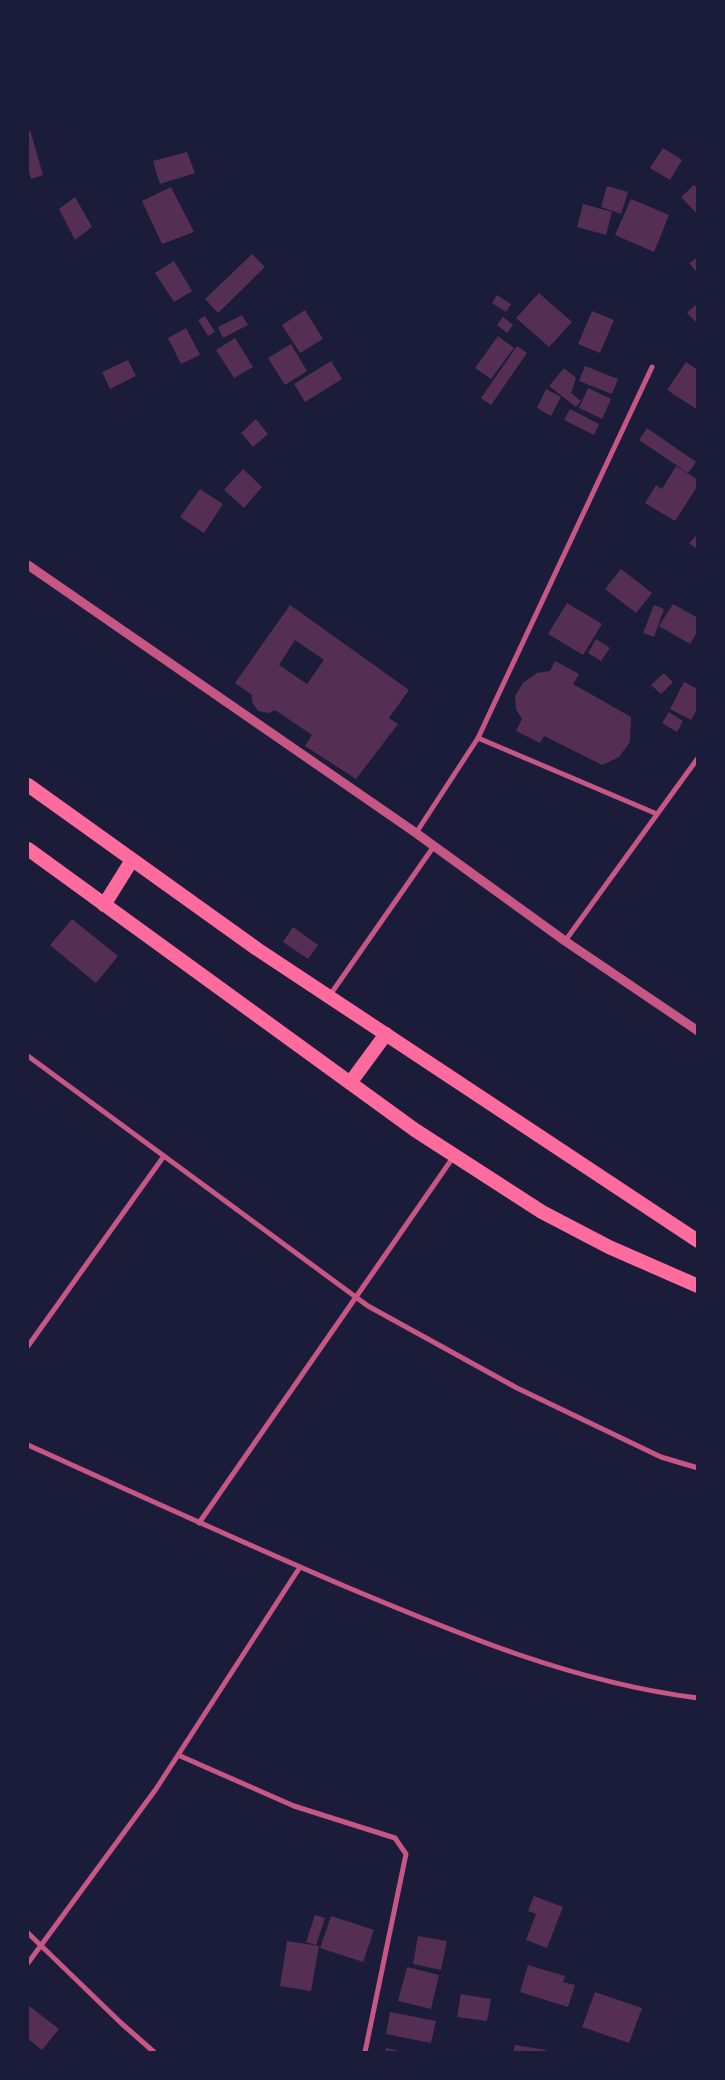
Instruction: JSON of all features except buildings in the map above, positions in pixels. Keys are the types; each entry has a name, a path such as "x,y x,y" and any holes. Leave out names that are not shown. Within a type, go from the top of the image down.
{"highway":[{"path":"28,785 328,998 386,1034 698,1241"},
{"path":"28,850 415,1130 542,1212 609,1248 698,1286"},
{"path":"104,905 132,860"},
{"path":"350,1083 386,1034"}],"street":[{"path":"416,833 478,738 652,367"},
{"path":"28,565 416,833 565,941 698,1031"},
{"path":"478,738 657,814"},
{"path":"565,941 698,758"},
{"path":"328,998 434,846"},
{"path":"28,1056 368,1306 517,1388 661,1457 698,1468"},
{"path":"198,1523 454,1155"},
{"path":"28,1346 164,1156"},
{"path":"28,1445 198,1523 421,1619 558,1668 638,1688 698,1698"},
{"path":"28,1963 156,1789 300,1568"},
{"path":"178,1755 294,1806 395,1838 402,1846 406,1854 365,2052"},
{"path":"28,1933 154,2052"}]}
